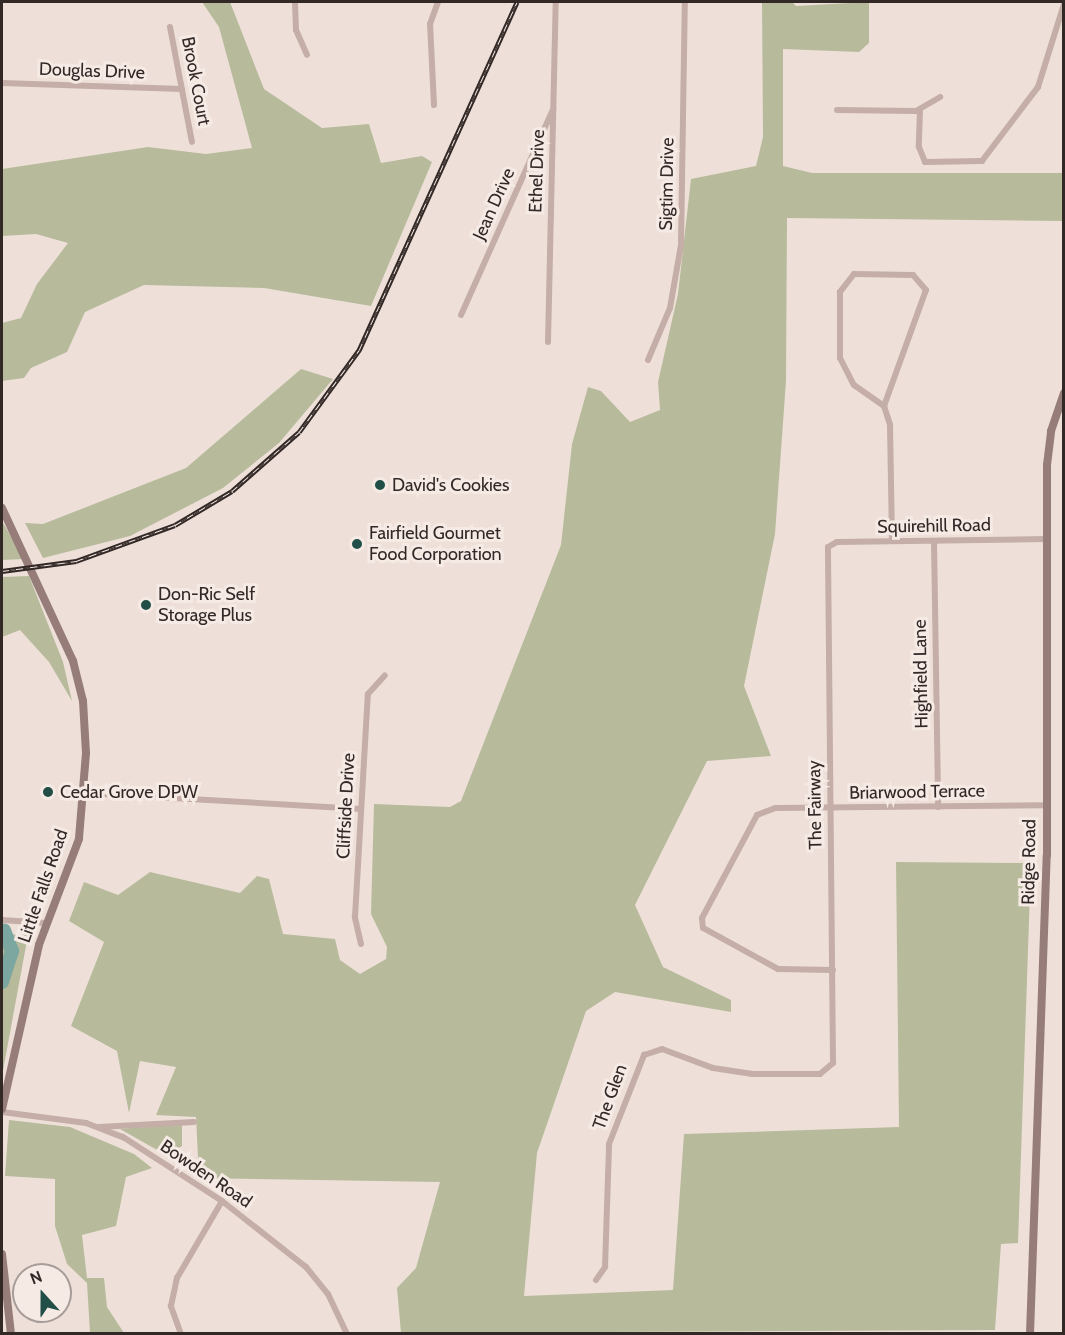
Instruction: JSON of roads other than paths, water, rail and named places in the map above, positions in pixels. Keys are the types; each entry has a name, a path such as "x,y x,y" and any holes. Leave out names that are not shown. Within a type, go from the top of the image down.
{"main road":[{"name":"Ridge Road","path":"1030,1334 1047,805 1047,465 1051,431 1064,393"},
{"name":"Little Falls Road","path":"2,508 30,560 78,674 86,721 85,793 79,839 46,923 2,1110"},
{"path":"2,1254 11,1334"}],"street":[{"path":"295,2 296,30 307,55"},
{"path":"434,105 429,24 438,2"},
{"name":"Ethel Drive","path":"548,342 556,2"},
{"name":"Sigtim Drive","path":"648,360 670,308 681,245 684,2"},
{"path":"920,110 919,147 925,162 982,161 1038,87 1064,4"},
{"name":"Brook Court","path":"170,27 192,142"},
{"name":"Douglas Drive","path":"2,83 182,89"},
{"path":"837,110 920,110 940,98"},
{"name":"Jean Drive","path":"461,315 554,105"},
{"path":"884,406 926,290 913,275 854,274 840,292 842,365 854,385 884,406 890,424 892,541"},
{"name":"Squirehill Road","path":"827,552 834,542 1047,539"},
{"name":"Highfield Lane","path":"934,541 938,807"},
{"name":"The Fairway","path":"827,552 834,1059"},
{"name":"Cliffside Drive","path":"361,944 355,917 368,694 385,675"},
{"path":"85,793 361,809"},
{"name":"Briarwood Terrace","path":"833,970 772,967 707,933 704,914 757,815 775,808 1047,805"},
{"path":"5,920 46,923"},
{"name":"The Glen","path":"596,1280 605,1267 609,1144 644,1055 667,1050 713,1068 753,1074 820,1074 829,1070 834,1059"},
{"name":"Bowden Road","path":"2,1110 98,1127 222,1201 306,1266 328,1294 347,1334"},
{"path":"98,1127 194,1122"},
{"path":"181,1334 171,1306 177,1278 222,1201"}],"waterway":[{"path":"2,982 12,951 4,930"}],"railway":[{"path":"2,571 76,561 175,525 232,491 299,432 359,350 517,2"}],"place":[{"name":"David's Cookies","path":"380,485"},
{"name":"Fairfield Gourmet Food Corporation","path":"357,544"},
{"name":"Don-Ric Self Storage Plus","path":"146,605"},
{"name":"Cedar Grove DPW","path":"48,792"}]}
